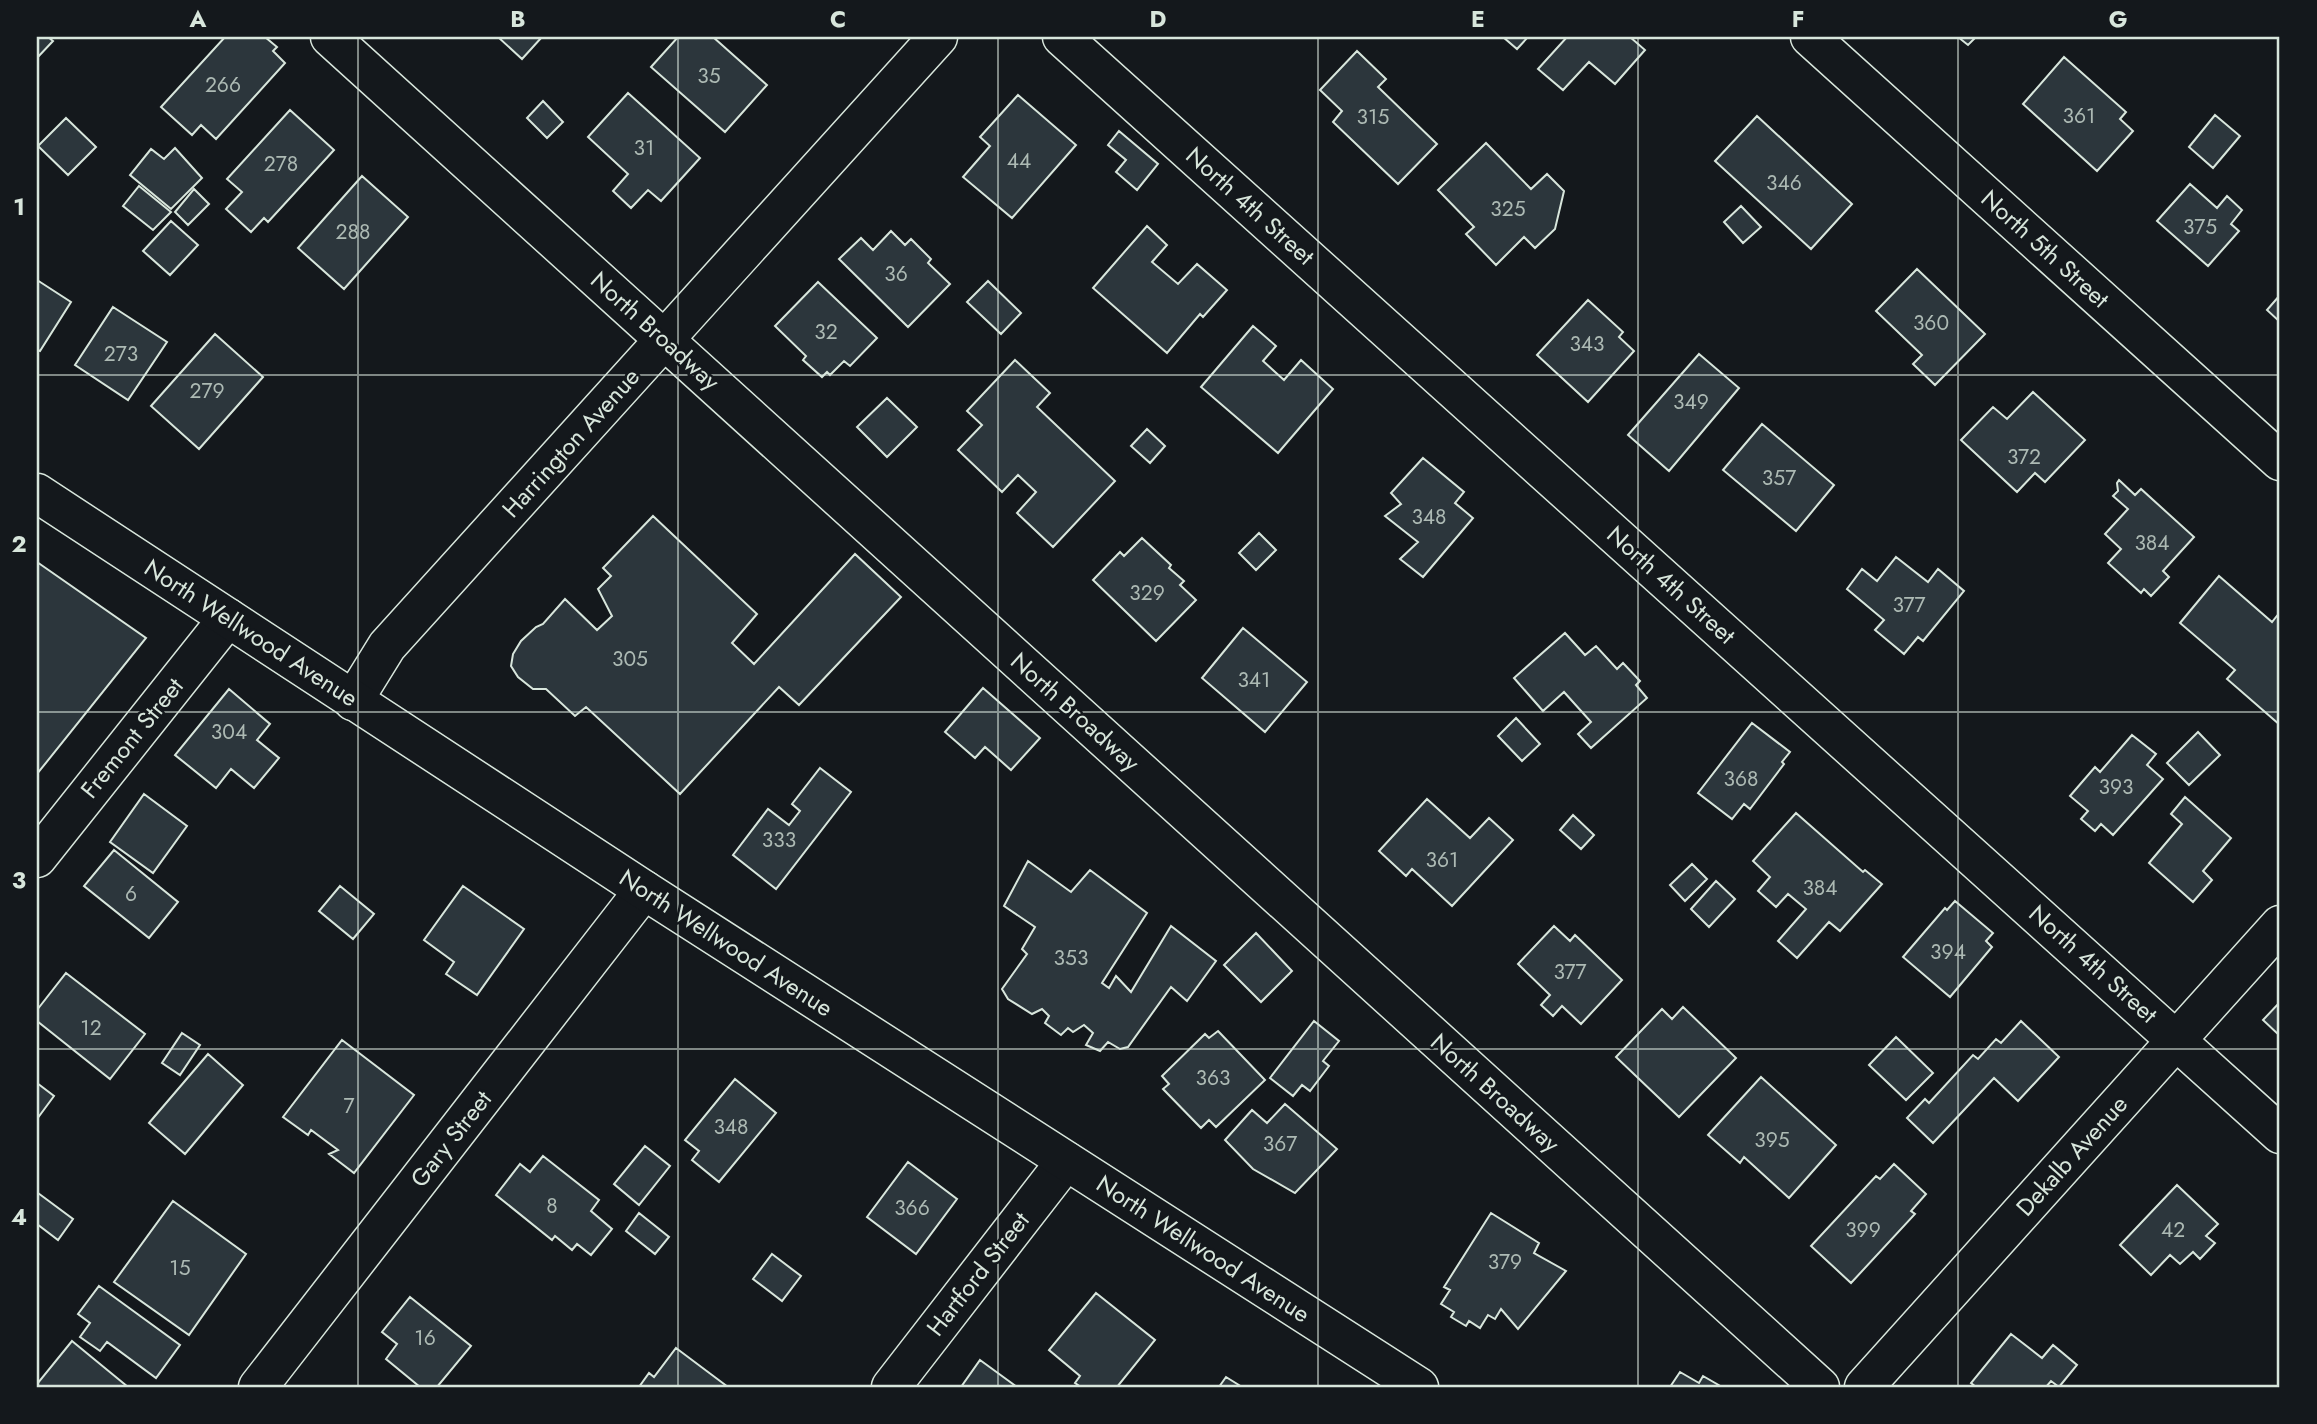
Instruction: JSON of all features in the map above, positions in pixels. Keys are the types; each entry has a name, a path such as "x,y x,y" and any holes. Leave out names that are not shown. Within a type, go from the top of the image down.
{"street":[{"name":"North Broadway","path":"330,37 1820,1387"},
{"name":"Harrington Avenue","path":"353,701 387,646 938,37"},
{"name":"North 4th Street","path":"1062,37 2280,1134"},
{"name":"North 5th Street","path":"1810,37 2280,461"},
{"name":"North Wellwood Avenue","path":"37,493 644,890 1419,1387"},
{"name":"Fremont Street","path":"37,858 228,618"},
{"name":"Gary Street","path":"258,1387 644,890"},
{"name":"Dekalb Avenue","path":"1864,1387 2280,925"},
{"name":"Hartford Street","path":"891,1387 1066,1161"}],"building":[{"path":"37,37 48,37 53,41 37,58"},
{"path":"225,37 265,37 277,47 273,51 285,63 216,139 201,125 192,135 161,107"},
{"path":"498,37 542,37 522,59"},
{"path":"678,37 713,37 767,85 725,132 651,67"},
{"path":"1503,37 1528,37 1517,49"},
{"path":"1567,37 1630,37 1645,50 1615,84 1589,62 1563,90 1538,69"},
{"path":"1958,37 1976,37 1968,45"},
{"path":"1357,51 1386,79 1378,87 1437,144 1398,184 1333,122 1342,111 1320,90"},
{"path":"2064,57 2126,112 2120,119 2133,131 2097,171 2023,104"},
{"path":"628,93 700,158 661,201 648,190 631,208 613,191 628,174 588,137"},
{"path":"1018,95 1076,145 1012,218 963,177 990,146 980,137"},
{"path":"543,101 563,122 547,138 527,118"},
{"path":"290,110 334,150 268,222 264,218 251,232 226,209 242,192 227,179"},
{"path":"2215,115 2240,136 2213,168 2189,147"},
{"path":"1757,116 1852,204 1811,249 1715,161"},
{"path":"66,118 96,147 68,175 38,146"},
{"path":"1119,131 1158,164 1137,190 1116,172 1126,160 1108,145"},
{"path":"1486,143 1531,189 1547,174 1564,191 1555,229 1535,248 1524,237 1496,265 1466,234 1474,227 1438,190"},
{"path":"175,148 202,178 171,209 130,175 151,149 164,159"},
{"path":"362,176 408,217 344,289 298,248"},
{"path":"2190,184 2217,208 2227,196 2242,210 2231,224 2239,231 2208,266 2157,221"},
{"path":"139,186 171,212 153,230 123,206"},
{"path":"194,189 209,204 188,225 175,212"},
{"path":"1741,206 1761,227 1743,243 1724,222"},
{"path":"171,221 198,245 170,275 143,251"},
{"path":"1147,226 1167,245 1152,262 1178,284 1197,264 1227,290 1203,317 1200,314 1167,353 1093,288"},
{"path":"891,231 905,245 911,239 931,259 928,263 950,284 908,327 839,259 861,238 873,250"},
{"path":"1917,269 1985,334 1935,385 1913,364 1922,355 1876,311"},
{"path":"37,280 71,302 40,351 37,350"},
{"path":"988,281 1021,313 1001,334 967,302"},
{"path":"818,282 877,338 850,366 844,361 830,375 827,372 822,377 803,360 806,356 775,326"},
{"path":"2280,295 2280,322 2267,310"},
{"path":"1588,300 1623,332 1619,337 1634,351 1588,402 1537,355"},
{"path":"113,307 167,342 128,400 75,365"},
{"path":"1253,326 1276,346 1263,361 1284,380 1301,360 1333,389 1278,453 1201,387"},
{"path":"215,334 263,377 199,449 151,406"},
{"path":"1699,354 1739,388 1669,471 1628,435"},
{"path":"1015,360 1050,393 1037,407 1115,481 1053,547 1017,513 1036,492 1018,475 1002,492 958,450 982,425 967,411"},
{"path":"2033,392 2085,440 2045,482 2035,473 2017,492 1961,440 1993,407 2007,419"},
{"path":"887,398 917,427 887,457 857,427"},
{"path":"1762,424 1834,485 1796,531 1723,470"},
{"path":"1147,429 1165,446 1150,463 1131,446"},
{"path":"1423,458 1464,492 1455,503 1473,518 1423,577 1400,559 1418,542 1385,516 1401,504 1391,493"},
{"path":"2119,480 2135,495 2141,489 2194,537 2163,571 2169,577 2151,596 2144,589 2141,593 2108,563 2121,549 2105,534 2128,509 2113,496 2118,491"},
{"path":"653,516 757,614 732,643 754,664 855,554 901,597 799,705 779,687 680,794 586,707 575,716 546,689 533,689 518,677 511,666 513,654 521,641 543,624 565,599 597,630 612,616 598,589 611,576 603,568"},
{"path":"1259,533 1276,550 1256,570 1239,553"},
{"path":"1142,538 1171,565 1169,568 1184,581 1180,585 1196,600 1156,641 1093,580 1120,552 1124,556"},
{"path":"1896,557 1928,582 1938,569 1964,591 1923,641 1918,637 1904,654 1875,630 1884,620 1847,589 1862,569 1877,581"},
{"path":"37,562 146,638 37,774"},
{"path":"2219,576 2272,622 2280,612 2280,725 2227,679 2235,670 2180,623"},
{"path":"1243,628 1307,682 1265,732 1202,678"},
{"path":"1565,633 1585,655 1596,646 1617,669 1623,663 1640,681 1636,685 1647,698 1591,748 1578,734 1591,722 1564,692 1543,711 1514,678"},
{"path":"983,688 1040,738 1011,770 985,747 975,758 945,732"},
{"path":"229,689 270,724 257,740 279,758 254,788 231,769 216,788 175,755"},
{"path":"1516,718 1540,744 1522,761 1498,736"},
{"path":"1752,723 1790,752 1750,809 1744,804 1732,819 1698,793"},
{"path":"2198,732 2220,755 2189,785 2167,763"},
{"path":"2132,735 2156,754 2147,765 2163,779 2113,835 2101,824 2095,831 2081,819 2088,811 2070,796 2095,767 2100,772"},
{"path":"820,768 851,792 776,889 733,855 768,809 789,825 800,811 792,804"},
{"path":"144,794 187,826 153,873 110,842"},
{"path":"2185,797 2231,838 2203,871 2212,880 2193,902 2149,863 2182,824 2171,814"},
{"path":"1427,799 1470,838 1489,818 1513,840 1452,906 1412,869 1406,876 1379,851"},
{"path":"1796,813 1863,872 1865,870 1882,884 1840,931 1829,922 1797,958 1778,941 1806,909 1788,894 1776,907 1758,891 1770,877 1753,861"},
{"path":"1573,815 1594,835 1581,849 1560,830"},
{"path":"114,850 178,902 149,938 84,886"},
{"path":"1028,861 1071,892 1090,870 1147,913 1102,983 1109,988 1116,976 1131,992 1171,926 1216,961 1187,1001 1171,987 1128,1047 1120,1049 1108,1042 1100,1051 1086,1045 1093,1033 1084,1025 1073,1032 1068,1028 1061,1035 1045,1023 1049,1016 1042,1009 1032,1014 1008,999 1002,989 1027,954 1022,949 1035,927 1004,906"},
{"path":"1692,864 1707,879 1685,901 1670,885"},
{"path":"1716,881 1735,899 1709,927 1691,909"},
{"path":"340,886 374,914 353,939 319,911"},
{"path":"463,886 524,929 477,995 446,974 454,962 424,940"},
{"path":"1955,901 1993,933 1986,941 1992,947 1950,997 1903,957 1945,908 1947,910"},
{"path":"1554,926 1570,941 1575,935 1622,980 1581,1024 1562,1006 1553,1016 1541,1005 1550,995 1518,964"},
{"path":"1256,933 1292,971 1261,1002 1224,965"},
{"path":"66,973 145,1034 110,1079 37,1021 37,1010"},
{"path":"2280,1002 2280,1036 2263,1020"},
{"path":"1683,1007 1736,1058 1679,1117 1616,1057 1662,1009 1672,1019"},
{"path":"1314,1021 1339,1041 1323,1061 1329,1066 1310,1091 1302,1085 1293,1096 1270,1078"},
{"path":"2021,1021 2059,1057 2018,1101 1994,1078 1933,1143 1907,1118 1925,1099 1929,1103 1973,1055 1978,1059 1996,1039 2001,1043"},
{"path":"1218,1031 1265,1080 1216,1127 1209,1120 1201,1128 1163,1089 1169,1084 1162,1076 1205,1034 1209,1038"},
{"path":"182,1033 200,1045 180,1075 162,1063"},
{"path":"1896,1037 1933,1073 1906,1100 1869,1065"},
{"path":"342,1040 414,1095 354,1173 329,1154 338,1150 311,1130 308,1135 283,1117"},
{"path":"208,1054 243,1085 185,1154 149,1123"},
{"path":"1761,1077 1836,1145 1789,1198 1744,1157 1740,1163 1708,1135"},
{"path":"735,1079 776,1113 719,1182 692,1160 699,1151 685,1140"},
{"path":"37,1083 54,1096 37,1119"},
{"path":"1285,1104 1337,1149 1295,1193 1253,1169 1225,1140 1252,1110 1267,1123"},
{"path":"645,1146 670,1166 639,1205 614,1184"},
{"path":"543,1156 599,1200 591,1211 612,1229 591,1255 577,1244 572,1250 555,1236 552,1240 496,1195 520,1164 530,1172"},
{"path":"908,1162 957,1199 916,1254 867,1217"},
{"path":"1894,1164 1926,1194 1911,1211 1915,1214 1851,1283 1811,1246 1876,1176 1880,1179"},
{"path":"2177,1185 2218,1224 2206,1236 2215,1243 2200,1259 2193,1252 2180,1264 2170,1255 2151,1275 2120,1245"},
{"path":"38,1193 73,1219 58,1240 37,1224"},
{"path":"173,1201 246,1254 189,1335 114,1282"},
{"path":"639,1213 669,1237 655,1254 626,1231"},
{"path":"1491,1213 1539,1243 1534,1253 1566,1271 1518,1329 1501,1309 1495,1319 1488,1315 1480,1328 1469,1321 1466,1326 1451,1317 1454,1312 1441,1304 1450,1290 1444,1287"},
{"path":"772,1254 801,1276 782,1301 753,1279"},
{"path":"99,1286 180,1345 156,1378 107,1342 100,1351 80,1337 90,1323 78,1314"},
{"path":"1096,1293 1155,1340 1117,1387 1081,1387 1075,1383 1080,1376 1049,1350"},
{"path":"410,1297 471,1346 437,1387 420,1387 386,1359 397,1344 382,1332"},
{"path":"2011,1334 2042,1358 2053,1345 2077,1365 2059,1387 2051,1381 2046,1387 1976,1387 1971,1383"},
{"path":"72,1341 128,1387 37,1387"},
{"path":"676,1348 728,1387 639,1387 649,1373 654,1377"},
{"path":"980,1360 1017,1387 961,1387"},
{"path":"1680,1372 1699,1383 1703,1376 1722,1387 1670,1387"},
{"path":"1226,1377 1242,1387 1219,1387"}]}
